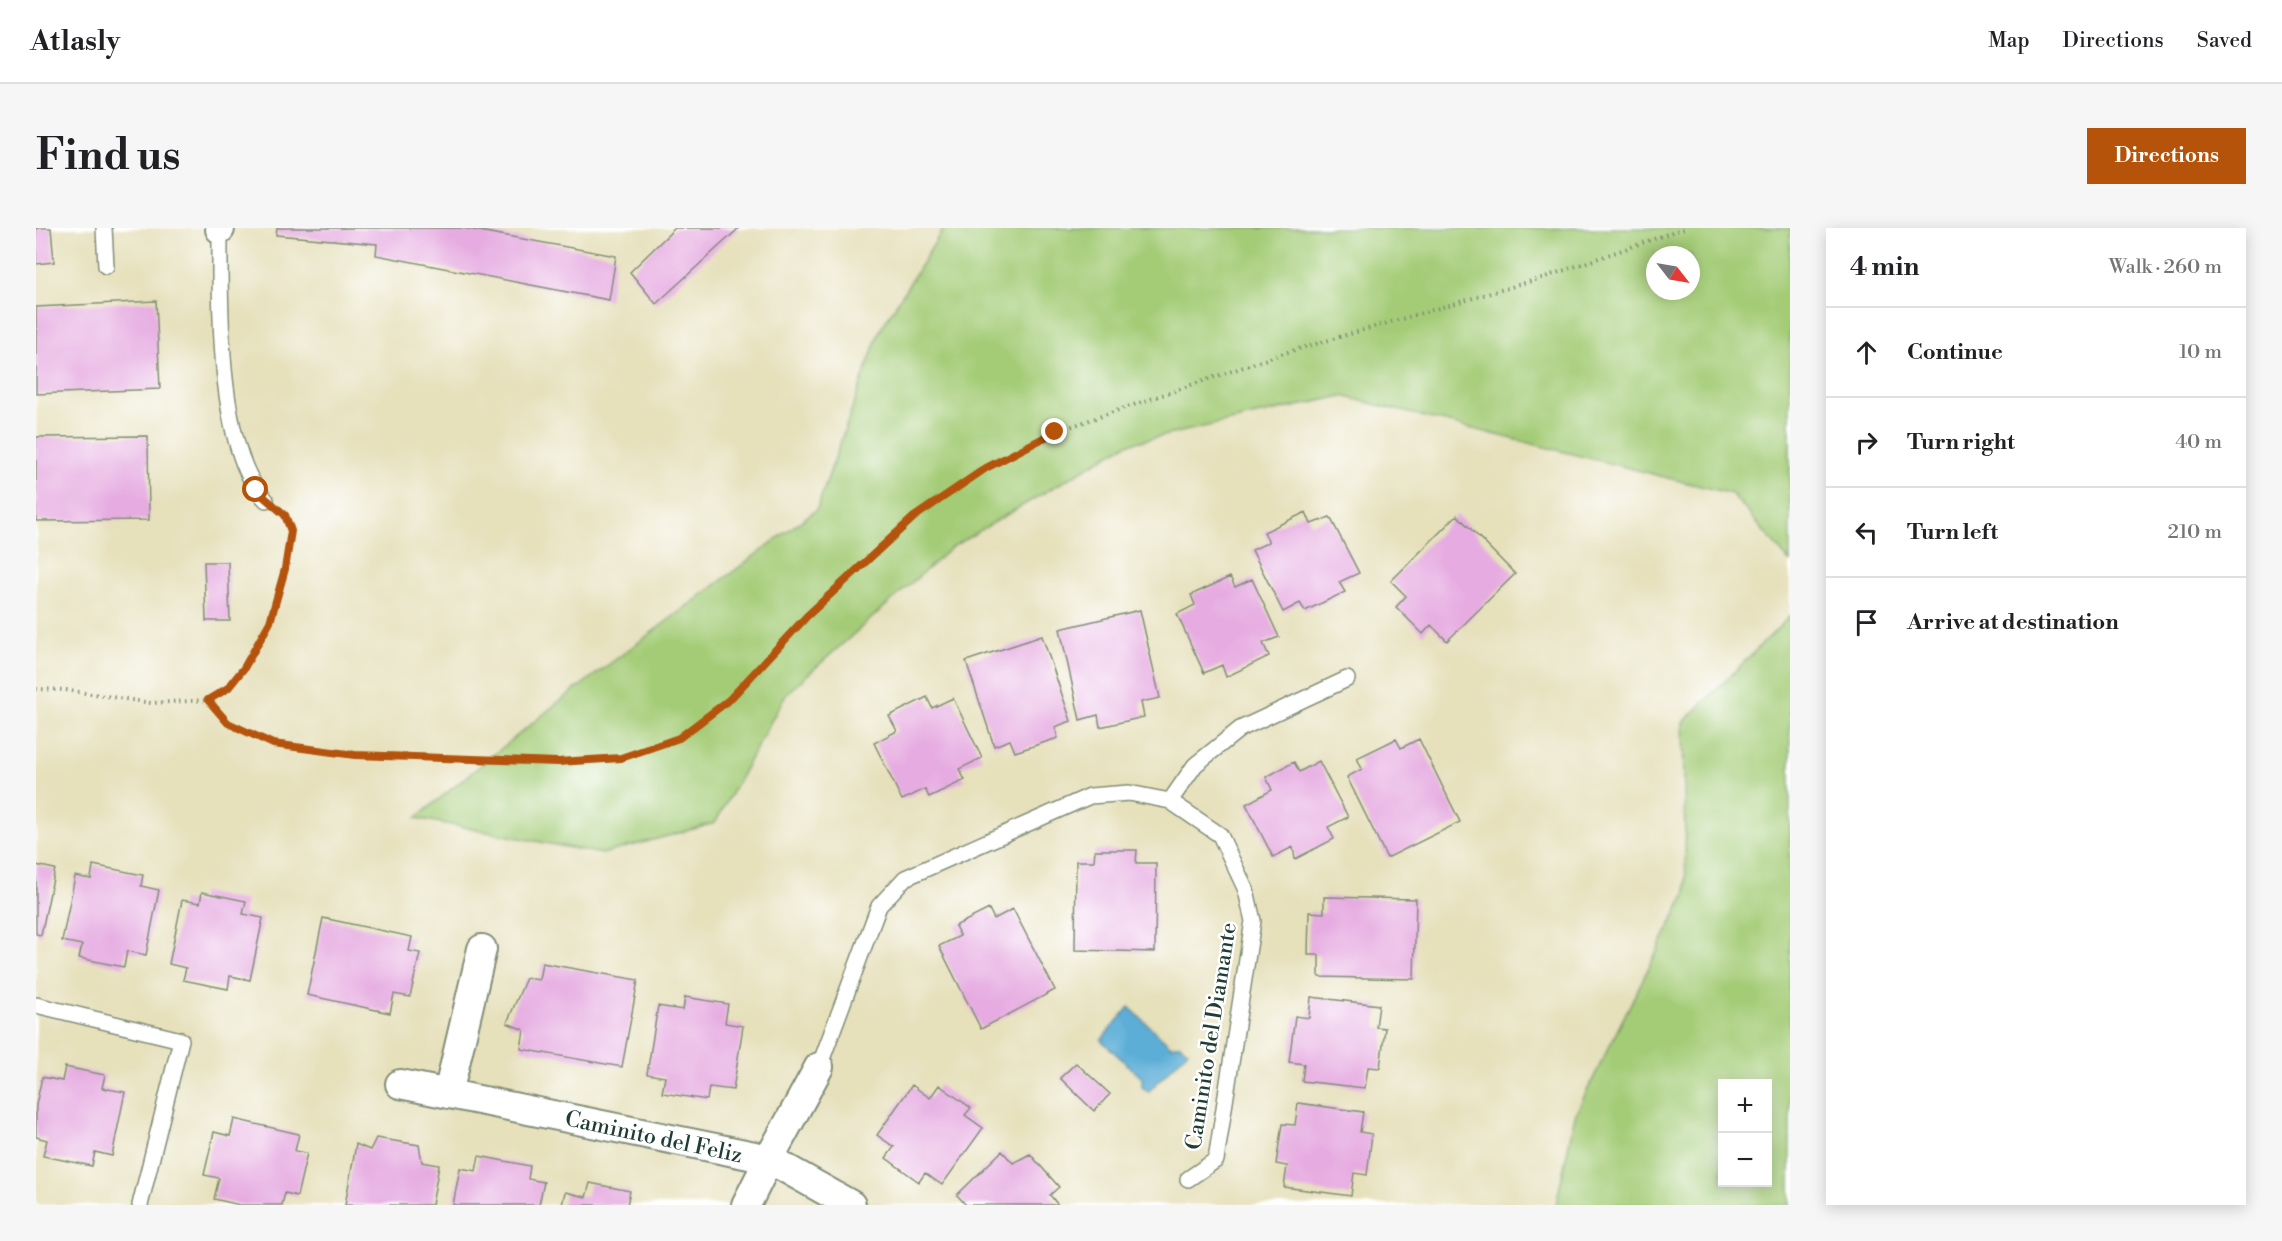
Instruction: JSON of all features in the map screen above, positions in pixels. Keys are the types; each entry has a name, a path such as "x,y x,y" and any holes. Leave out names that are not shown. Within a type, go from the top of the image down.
{"street":[{"path":"448,1094 482,949"},
{"path":"746,1205 819,1067"},
{"name":"Caminito del Feliz","path":"400,1084 769,1159 851,1205"}],"lane":[{"path":"104,228 106,266"},
{"path":"220,229 226,376 236,441 256,490 266,500"},
{"path":"1170,801 1195,765 1240,729 1347,679"},
{"name":"Caminito del Diamante","path":"819,1067 879,906 904,878 1090,796 1129,793 1170,801 1220,835 1246,890 1252,921 1216,1160 1188,1179"},
{"path":"36,1005 181,1040 140,1205"}],"path":[{"path":"208,700 228,723 273,744 355,755 558,762 621,758 679,738 729,700 807,616 914,517 986,468 1055,432 1281,354 1542,278 1685,228"},
{"path":"36,689 66,690 151,703 208,700 228,688 244,668 270,622 285,569 291,531 285,515 266,500"}],"green space":[{"path":"944,228 1790,228 1790,562 1732,494 1342,396 1127,444 952,547 786,694 715,823 602,854 416,818 556,704 817,509 879,332"},
{"path":"1790,616 1790,1205 1556,1205 1575,1115 1686,893 1683,723"}],"water":[{"path":"1129,1007 1171,1046 1180,1044 1188,1051 1148,1092 1142,1087 1142,1078 1101,1040"}],"building":[{"path":"36,228 51,228 54,262 36,264"},
{"path":"277,228 463,228 616,256 609,300 376,255 377,244 276,235"},
{"path":"675,228 739,228 656,304 630,272"},
{"path":"156,301 160,389 36,394 36,307"},
{"path":"148,436 149,520 36,521 36,437"},
{"path":"1306,512 1311,524 1330,517 1359,573 1339,582 1345,592 1305,611 1300,603 1283,612 1252,550 1269,542 1264,532"},
{"path":"1457,515 1515,574 1447,641 1431,625 1423,634 1396,607 1406,596 1391,581"},
{"path":"204,562 228,562 230,621 206,621"},
{"path":"1230,577 1235,587 1252,579 1279,637 1263,643 1269,656 1226,677 1222,665 1204,673 1177,614 1195,605 1191,595"},
{"path":"1140,610 1160,698 1141,702 1144,717 1100,727 1098,715 1080,720 1060,629"},
{"path":"1042,636 1071,721 1055,727 1058,738 1015,752 1010,740 994,746 966,661"},
{"path":"927,697 932,708 953,698 982,758 959,769 965,780 929,797 925,789 902,800 874,743 897,731 889,716"},
{"path":"1396,739 1401,748 1419,739 1460,822 1387,858 1347,777 1362,769 1357,758"},
{"path":"1319,761 1348,817 1328,827 1334,839 1295,859 1293,847 1273,857 1246,804 1272,790 1266,777 1294,762 1299,772"},
{"path":"1095,850 1137,850 1136,863 1156,863 1155,952 1075,950 1076,861 1094,861"},
{"path":"36,865 55,869 41,935 36,934"},
{"path":"93,865 143,875 141,886 159,890 146,955 127,951 124,967 79,958 82,945 62,941 75,876 91,879"},
{"path":"202,892 246,901 243,914 263,918 250,980 230,976 228,989 183,980 186,968 169,964 182,900 200,903"},
{"path":"1324,897 1416,899 1414,979 1319,977 1319,955 1308,955 1309,912 1324,913"},
{"path":"989,909 994,919 1013,909 1055,990 981,1029 939,946 960,936 955,926"},
{"path":"323,918 412,937 409,951 420,953 410,997 394,994 390,1013 307,995"},
{"path":"542,963 638,980 622,1067 521,1049 524,1030 507,1023 526,978 539,980"},
{"path":"685,997 728,1004 725,1023 743,1026 733,1090 709,1087 707,1100 662,1093 665,1077 647,1074 658,1006 683,1010"},
{"path":"1311,997 1379,1005 1376,1027 1385,1028 1380,1068 1368,1067 1365,1088 1302,1081 1304,1064 1289,1062 1295,1016 1309,1018"},
{"path":"1076,1063 1110,1094 1094,1111 1060,1078"},
{"path":"65,1067 105,1075 102,1088 125,1092 112,1156 95,1152 92,1166 43,1156 47,1140 36,1137 36,1105 42,1077 62,1081"},
{"path":"912,1085 930,1098 939,1085 971,1108 965,1115 983,1128 942,1185 925,1173 919,1182 886,1158 894,1147 877,1135"},
{"path":"1298,1103 1363,1112 1360,1132 1372,1134 1367,1175 1354,1173 1351,1196 1284,1187 1287,1166 1276,1164 1282,1124 1295,1125"},
{"path":"234,1119 299,1134 295,1151 307,1153 297,1196 285,1193 282,1205 240,1205 214,1199 219,1178 204,1175 214,1132 230,1136"},
{"path":"376,1138 419,1145 422,1162 439,1165 432,1205 345,1205 356,1144 370,1150"},
{"path":"1002,1151 1013,1163 1030,1154 1059,1187 1050,1195 1058,1205 966,1205 957,1195"},
{"path":"479,1156 530,1166 528,1179 544,1182 539,1205 453,1205 460,1168 476,1171"},
{"path":"590,1183 630,1191 627,1205 562,1205 565,1192 586,1197"}],"route":[{"path":"256,490 285,515 291,531 285,569 270,622 244,668 228,688 208,700 228,723 273,744 355,755 558,762 621,758 679,738 729,700 807,616 914,517 986,468 1055,432"}]}
